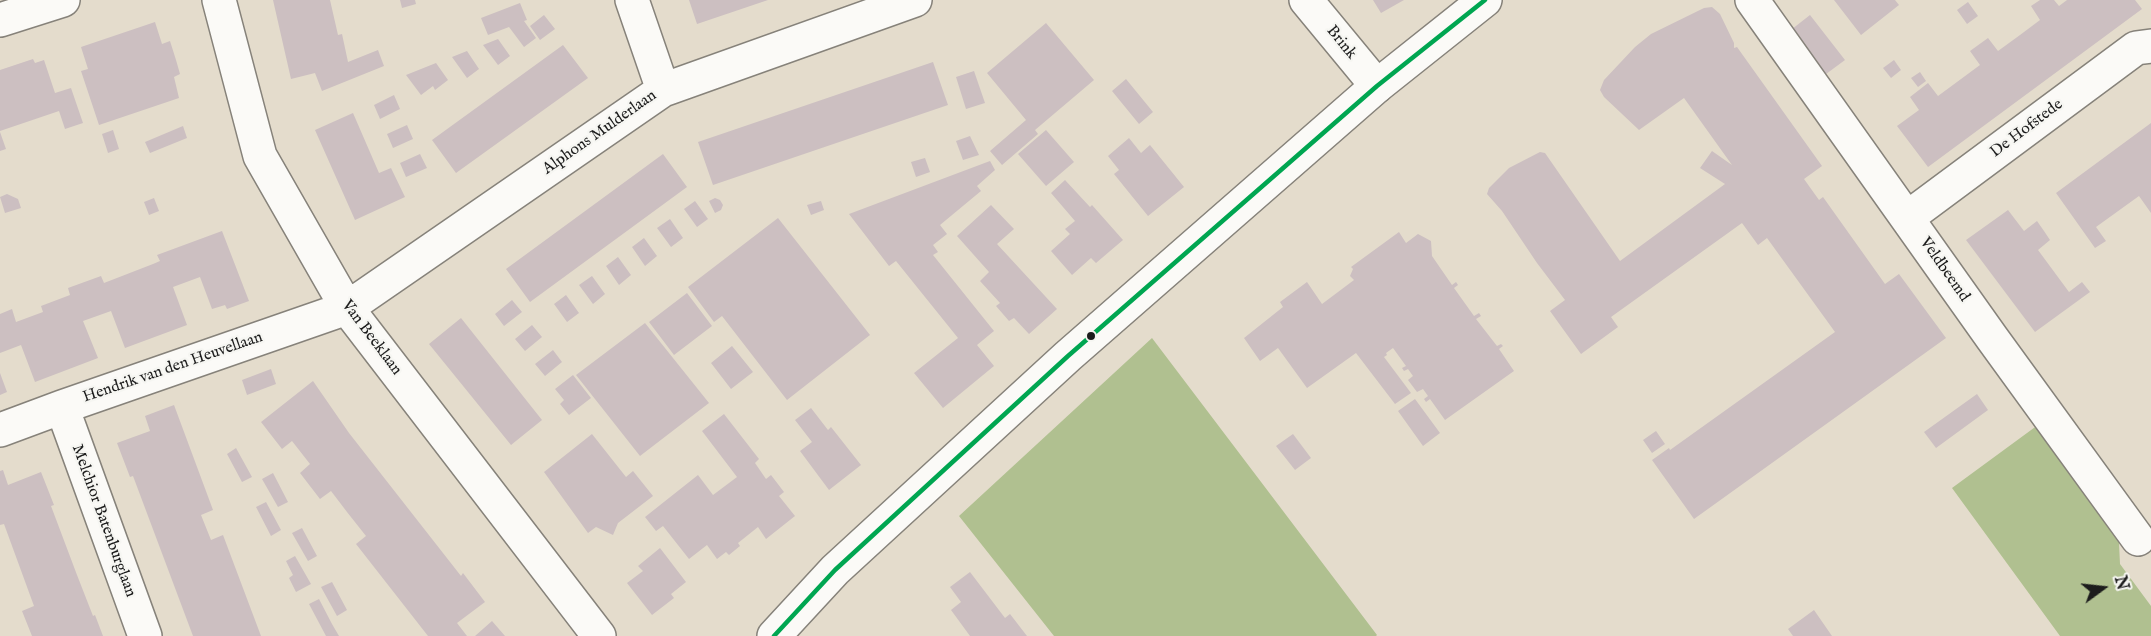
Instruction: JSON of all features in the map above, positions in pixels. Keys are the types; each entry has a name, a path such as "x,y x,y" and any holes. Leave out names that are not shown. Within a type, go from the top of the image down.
{"street":[{"path":"0,20 63,0"},
{"name":"Van Beeklaan","path":"219,0 260,156 346,308 599,636"},
{"path":"632,0 663,90"},
{"name":"Alphons Mulderlaan","path":"346,308 663,90 915,0"},
{"name":"Brink","path":"1306,0 1377,86"},
{"path":"774,636 835,570 1068,356 1377,86 1485,0"},
{"name":"Veldbeemd","path":"1752,0 2138,538"},
{"name":"De Hofstede","path":"1907,218 2136,48 2151,46"},
{"name":"Hendrik van den Heuvellaan","path":"0,430 346,308"},
{"name":"Melchior Batenburglaan","path":"62,407 145,636"}],"green space":[{"path":"1152,338 1376,636 1054,636 959,516"},
{"path":"2042,422 2118,523 2120,564 2151,606 2151,636 2060,636 1952,488"}],"building":[{"path":"273,0 330,0 338,35 342,34 348,62 378,50 384,66 322,91 315,73 291,79"},
{"path":"400,0 415,0 416,4 402,8"},
{"path":"689,0 768,0 697,24"},
{"path":"1373,0 1404,0 1381,13"},
{"path":"1834,0 1895,0 1899,5 1861,35"},
{"path":"2040,0 2054,0 2059,6 2067,0 2135,0 2142,9 1928,167 1897,126 1919,110 1910,97 1928,83 1938,96 1980,65 1970,51 1988,38 1998,51 2020,35 2040,20 2031,6"},
{"path":"1968,2 1978,16 1967,24 1957,10"},
{"path":"520,3 527,20 524,21 536,38 524,47 509,27 488,35 481,18"},
{"path":"1712,7 1720,14 1734,43 1734,48 1737,47 1822,166 1804,179 1819,200 1823,197 1885,284 1899,274 1946,338 1694,519 1652,460 1669,448 1670,450 1835,332 1767,238 1758,245 1742,223 1611,317 1618,327 1581,354 1550,311 1565,300 1502,211 1487,194 1489,188 1509,168 1540,152 1545,153 1620,261 1725,184 1700,168 1712,151 1732,165 1684,98 1639,130 1604,97 1600,90 1604,80 1635,47 1651,34 1704,8"},
{"path":"544,15 555,29 540,40 530,26"},
{"path":"1810,15 1845,60 1822,77 1787,33"},
{"path":"155,22 162,44 170,41 180,74 174,77 179,98 99,125 81,71 88,69 81,47"},
{"path":"1046,23 1094,80 1035,130 1038,134 1002,165 990,151 1026,120 987,73"},
{"path":"498,39 510,56 498,65 483,45"},
{"path":"563,45 588,78 456,173 432,140"},
{"path":"467,51 479,69 467,78 452,57"},
{"path":"33,59 35,63 44,60 55,93 71,88 83,123 65,129 59,111 0,131 0,70"},
{"path":"1894,60 1901,70 1891,78 1883,68"},
{"path":"933,62 948,105 713,185 698,142"},
{"path":"436,63 448,80 435,90 433,86 421,95 406,75"},
{"path":"974,71 985,103 966,109 956,77"},
{"path":"1920,72 1926,81 1918,87 1911,78"},
{"path":"1126,79 1153,112 1139,124 1112,91"},
{"path":"394,95 400,109 380,119 374,105"},
{"path":"353,113 379,173 391,168 405,197 355,220 315,130"},
{"path":"2151,123 2151,213 2139,196 2096,227 2106,241 2095,248 2056,193"},
{"path":"407,125 413,139 393,148 387,134"},
{"path":"183,126 187,138 150,153 145,142"},
{"path":"113,130 119,149 108,153 102,134"},
{"path":"1046,130 1074,162 1046,186 1018,154"},
{"path":"0,132 6,149 0,151"},
{"path":"970,136 979,155 963,160 956,141"},
{"path":"1129,138 1141,153 1150,145 1184,187 1148,216 1114,174 1119,170 1108,156"},
{"path":"420,154 427,168 406,177 400,163"},
{"path":"663,154 687,187 530,302 506,269"},
{"path":"925,158 930,172 916,177 911,162"},
{"path":"990,161 995,170 977,186 981,191 940,225 947,234 933,245 938,252 933,255 994,331 977,345 994,366 943,408 914,373 958,338 896,261 889,266 849,214"},
{"path":"1065,180 1090,207 1092,205 1123,240 1096,263 1091,258 1072,275 1051,251 1070,234 1065,229 1075,221 1051,193"},
{"path":"7,194 18,199 21,208 5,213 0,197"},
{"path":"154,198 159,211 149,215 144,202"},
{"path":"715,198 723,205 721,210 715,213 709,201"},
{"path":"695,201 708,219 697,227 684,209"},
{"path":"821,201 824,210 811,215 807,205"},
{"path":"991,205 1014,229 997,244 1057,309 1029,334 1014,318 1009,321 996,306 1000,303 980,281 989,272 957,236"},
{"path":"2008,210 2024,231 2037,221 2050,240 2038,250 2069,292 2082,282 2090,292 2035,332 1966,240"},
{"path":"778,218 870,335 787,400 722,316 714,322 688,287"},
{"path":"670,219 683,238 671,247 657,228"},
{"path":"222,231 249,301 227,309 225,305 212,309 200,277 173,287 187,325 125,348 111,311 83,321 98,358 35,382 21,345 0,353 0,314 12,309 16,322 43,312 41,306 70,295 68,288 101,276 104,283 160,261 157,255"},
{"path":"1399,232 1406,243 1418,234 1431,241 1432,256 1452,285 1456,282 1458,285 1454,288 1474,316 1479,313 1481,316 1476,319 1497,346 1501,344 1503,346 1499,349 1514,371 1445,420 1430,399 1426,402 1424,399 1428,396 1423,389 1417,392 1408,380 1413,376 1408,369 1404,371 1402,368 1406,366 1393,348 1384,357 1411,393 1395,404 1356,353 1307,388 1278,348 1260,361 1244,338 1283,307 1280,302 1307,282 1322,304 1354,280 1350,276 1353,269 1351,267"},
{"path":"644,238 657,256 645,266 632,247"},
{"path":"618,257 631,275 619,285 606,266"},
{"path":"592,276 605,294 593,304 579,285"},
{"path":"687,293 712,326 674,355 649,322"},
{"path":"566,295 579,313 567,322 554,304"},
{"path":"512,300 522,312 504,326 495,314"},
{"path":"461,318 542,420 511,445 429,344"},
{"path":"645,323 709,403 640,456 576,375"},
{"path":"532,325 542,337 525,351 515,339"},
{"path":"732,346 753,372 731,389 711,363"},
{"path":"553,350 562,362 545,376 535,364"},
{"path":"271,369 276,384 247,395 242,380"},
{"path":"0,373 7,392 0,395"},
{"path":"573,375 591,398 569,415 560,404 564,400 555,389"},
{"path":"313,381 349,433 461,576 463,573 485,602 457,623 467,636 428,636 356,544 366,536 331,491 320,499 300,473 310,464 292,441 282,449 261,422"},
{"path":"1977,394 1988,410 1936,448 1924,432"},
{"path":"1415,399 1440,433 1423,446 1398,411"},
{"path":"174,405 213,510 201,515 211,540 223,535 261,636 193,636 133,476 130,477 117,443 150,431 145,416"},
{"path":"811,408 828,430 831,427 861,465 829,490 800,451 812,442 795,420"},
{"path":"724,414 759,459 755,463 766,479 771,475 784,492 779,496 795,516 766,539 758,527 738,543 740,546 729,555 726,552 717,559 707,545 689,559 663,526 656,531 645,517 698,475 713,495 737,477 702,431"},
{"path":"1656,431 1665,444 1652,453 1643,440"},
{"path":"592,434 626,477 633,471 653,496 618,523 613,535 596,527 588,533 544,472"},
{"path":"1293,434 1311,458 1295,470 1276,446"},
{"path":"236,448 252,477 242,482 227,454"},
{"path":"3,470 8,485 41,472 77,575 103,636 32,636 22,611 34,606 4,524 0,525 0,471"},
{"path":"273,473 288,502 278,507 262,479"},
{"path":"266,502 281,530 271,536 256,507"},
{"path":"302,528 317,556 308,561 292,533"},
{"path":"660,548 686,582 671,594 674,598 652,615 627,583 643,571 638,566"},
{"path":"295,556 311,584 296,592 289,578 293,575 286,561"},
{"path":"970,572 1005,618 1010,614 1027,636 970,636 951,610 961,602 950,587"},
{"path":"332,582 347,610 337,616 321,587"},
{"path":"319,599 339,636 326,636 309,604"},
{"path":"1814,610 1832,636 1793,636 1788,629"},
{"path":"492,621 505,636 475,636"}],"transit line":[{"path":"774,636 835,570 1068,356 1377,86 1485,0"}]}
